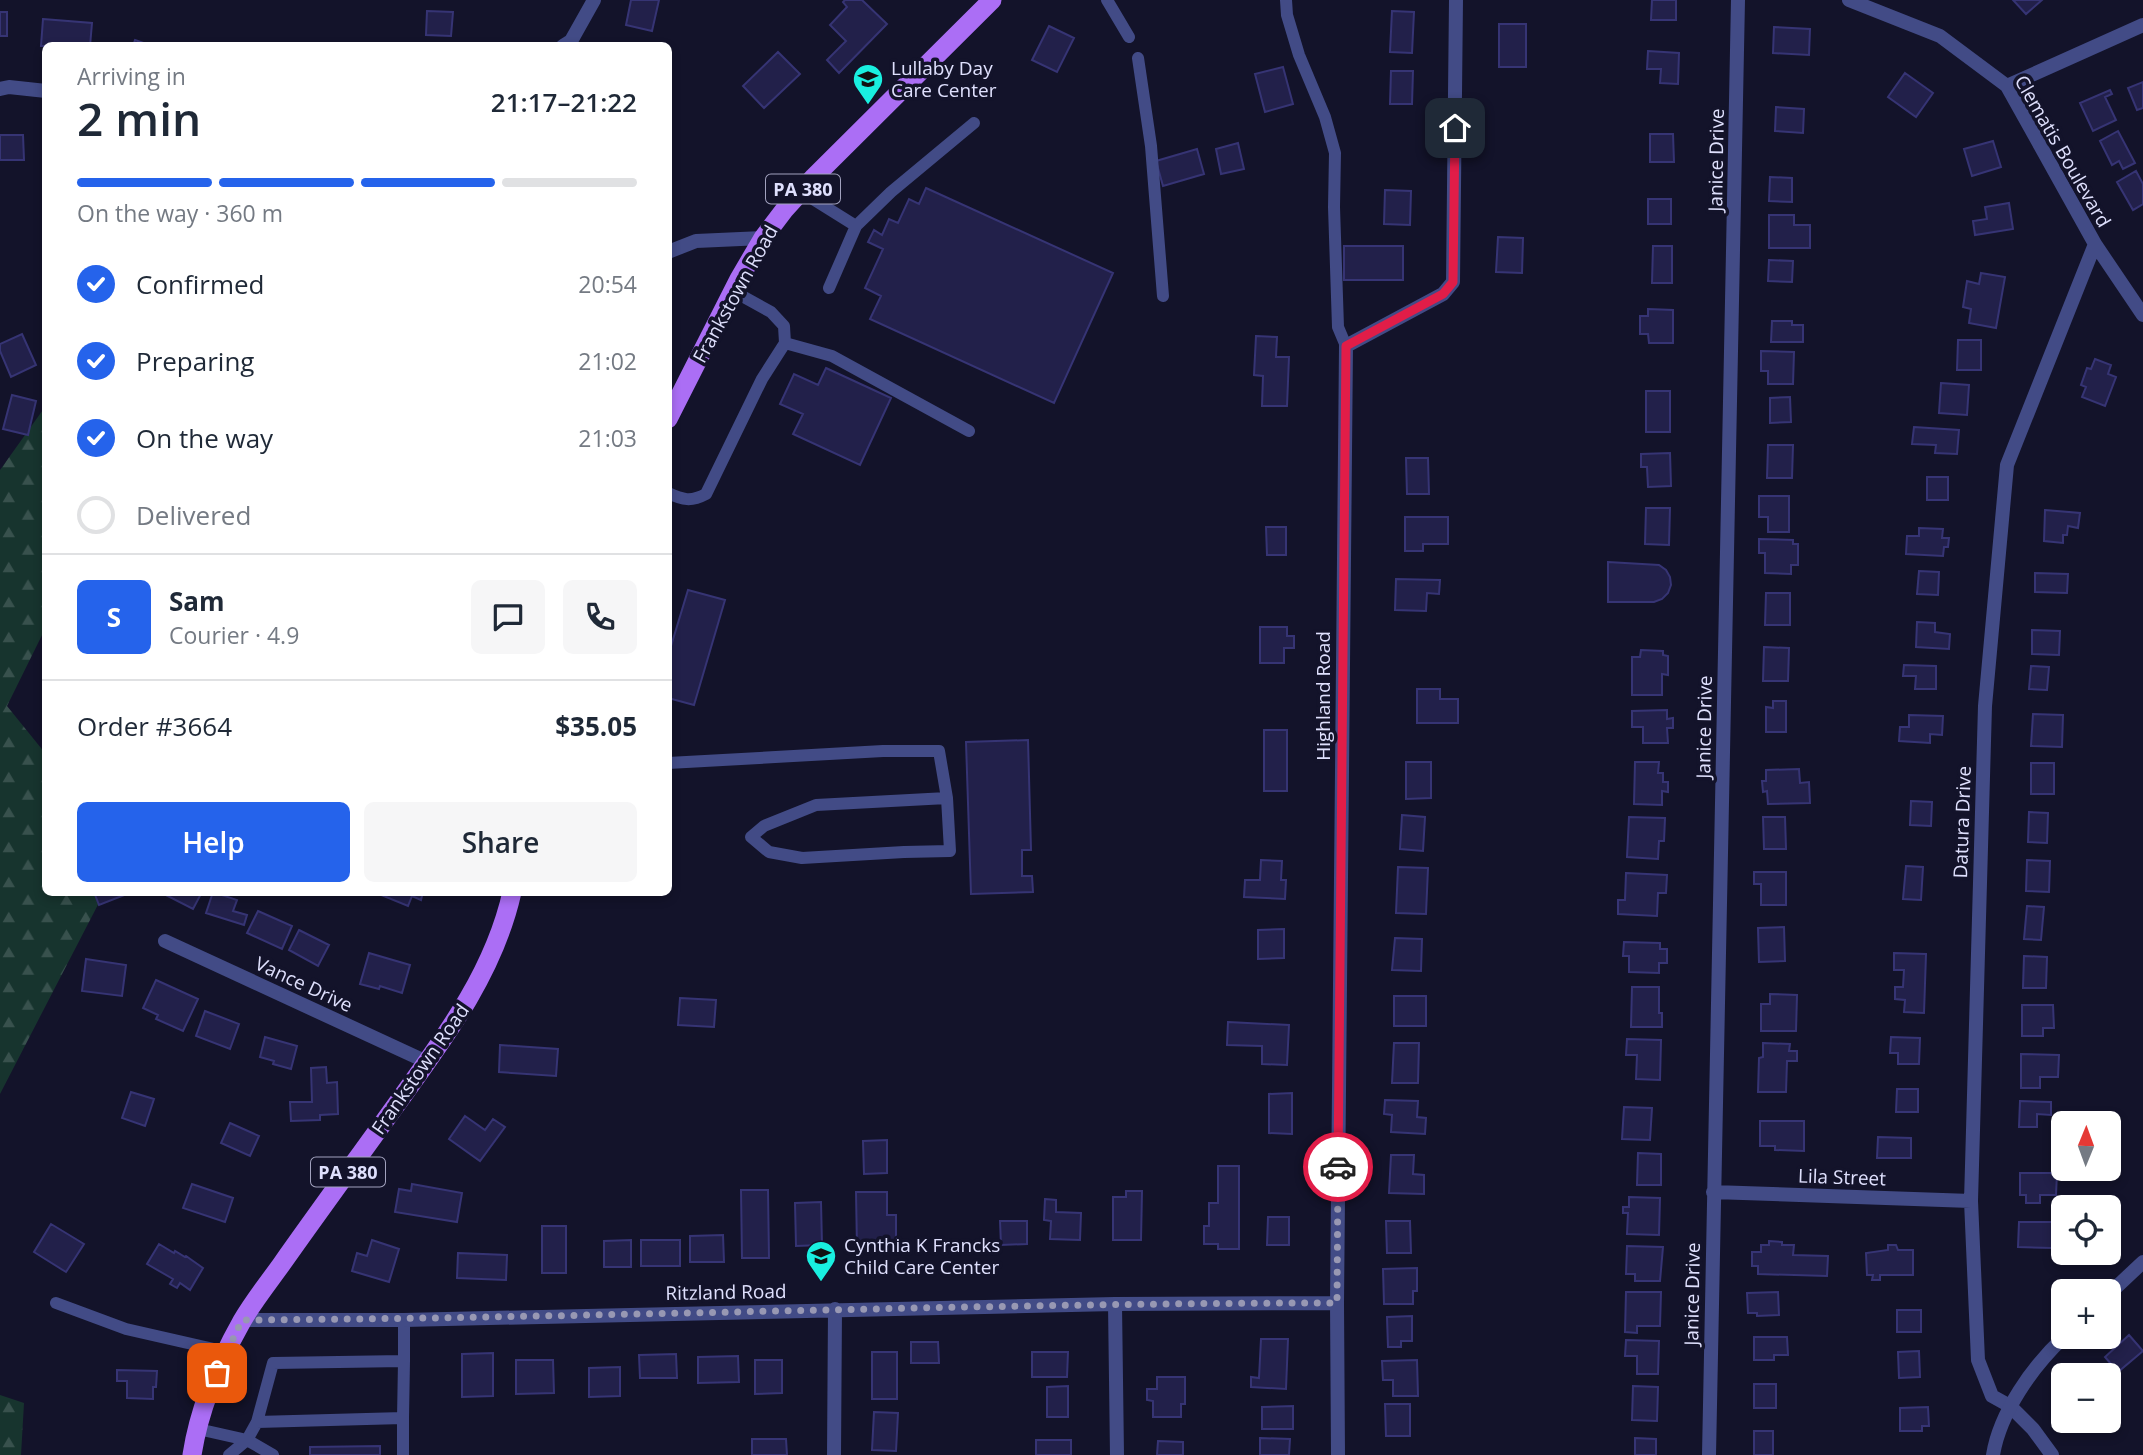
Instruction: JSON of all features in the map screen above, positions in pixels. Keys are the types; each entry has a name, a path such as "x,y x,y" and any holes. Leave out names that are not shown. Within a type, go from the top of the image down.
{"main road":[{"name":"Frankstown Road","path":"672,411 763,238 800,191 992,0"},
{"name":"Frankstown Road","path":"192,1455 207,1397 242,1320 427,1062 478,982 508,911 511,896"}],"street":[{"path":"569,42 594,0"},
{"path":"1346,346 1443,294 1453,282 1456,0"},
{"name":"Janice Drive","path":"1709,1455 1738,0"},
{"name":"Clematis Boulevard","path":"1849,0 1940,36 2007,86 2095,244 2143,315"},
{"path":"2007,86 2143,25"},
{"path":"0,89 9,87 42,91"},
{"path":"672,250 696,241 763,238"},
{"name":"Datura Drive","path":"2052,1455 2033,1429 2010,1406 1992,1395 1978,1360 1970,1201 1985,706 2007,465 2095,244"},
{"name":"Highland Road","path":"1338,1455 1346,346"},
{"name":"Vance Drive","path":"165,941 427,1062"},
{"name":"Lila Street","path":"1713,1192 1970,1201"},
{"path":"2121,1283 2143,1262"},
{"name":"Ritzland Road","path":"242,1320 404,1320 835,1309 1337,1303"},
{"path":"1115,1304 1117,1455"},
{"path":"834,1455 835,1309"},
{"path":"1993,1455 1995,1441 2010,1406 2051,1349"}],"lane":[{"path":"1107,0 1129,37"},
{"path":"1286,0 1287,15 1299,55 1325,117 1335,153 1338,327 1346,346"},
{"path":"1138,58 1150,146 1163,296"},
{"path":"829,288 856,226 891,192 974,123"},
{"path":"800,191 856,226"},
{"path":"672,495 679,499 695,500 706,494 762,379 785,343 784,326 771,312 733,291"},
{"path":"785,343 832,356 969,431"},
{"path":"672,762 883,751 939,751 947,798 950,851 802,858 769,852 751,837 764,826 816,805 947,798"},
{"path":"56,1303 126,1329 227,1352"},
{"path":"403,1455 404,1320"},
{"path":"229,1455 247,1440 257,1422 273,1363 404,1361"},
{"path":"257,1422 403,1418"},
{"path":"198,1429 247,1440 273,1455"}],"green space":[{"path":"42,411 42,635 7,706 42,749 42,896 102,896 0,1094 0,470"},
{"path":"0,1395 24,1403 21,1455 0,1455"}],"building":[{"path":"631,0 659,0 652,31 626,25"},
{"path":"862,0 887,24 839,73 827,60 846,41 830,25 847,7 843,2"},
{"path":"1652,0 1676,0 1676,20 1651,20"},
{"path":"2013,0 2042,0 2026,14"},
{"path":"427,11 453,12 451,36 426,35"},
{"path":"1392,11 1414,12 1412,53 1390,52"},
{"path":"0,12 7,12 7,36 0,36"},
{"path":"43,19 92,23 90,42 42,42 41,46"},
{"path":"1499,24 1526,24 1526,67 1499,67"},
{"path":"1049,26 1074,38 1057,72 1032,60"},
{"path":"1774,27 1810,29 1809,55 1773,53"},
{"path":"1648,51 1679,53 1678,84 1660,83 1661,69 1647,69"},
{"path":"778,52 800,74 764,108 743,86"},
{"path":"1283,67 1293,104 1265,112 1255,74"},
{"path":"1391,71 1413,71 1412,104 1390,104"},
{"path":"1905,73 1933,93 1916,117 1888,97"},
{"path":"2143,82 2143,108 2137,110 2128,88"},
{"path":"2110,90 2112,94 2105,97 2116,120 2093,131 2080,103"},
{"path":"1776,107 1804,109 1803,133 1775,131"},
{"path":"2118,131 2135,163 2123,169 2119,161 2112,165 2100,141"},
{"path":"1650,134 1673,134 1674,162 1650,162"},
{"path":"0,135 23,135 24,160 0,160"},
{"path":"1993,141 2001,167 1972,176 1964,149"},
{"path":"1238,143 1244,169 1221,174 1216,149"},
{"path":"1197,149 1204,174 1163,186 1156,161"},
{"path":"2136,171 2143,184 2143,204 2133,210 2117,182"},
{"path":"1770,177 1792,178 1792,202 1769,201"},
{"path":"926,188 1113,273 1054,403 870,319 881,296 865,288 883,249 868,242 874,230 882,235 889,219 898,223 909,199 919,204"},
{"path":"1385,190 1411,191 1410,225 1384,224"},
{"path":"1648,199 1671,199 1671,224 1648,224"},
{"path":"2009,203 2013,229 1975,235 1973,221 1987,219 1985,207"},
{"path":"1769,215 1794,215 1794,225 1810,225 1810,248 1769,248"},
{"path":"1498,237 1523,238 1522,273 1496,272"},
{"path":"1344,246 1403,246 1403,280 1344,280"},
{"path":"1653,246 1672,246 1672,283 1652,283"},
{"path":"1769,260 1793,261 1792,282 1768,281"},
{"path":"1981,273 2005,277 1996,328 1969,323 1971,309 1963,307 1967,281 1979,284"},
{"path":"1648,309 1673,310 1673,343 1649,343 1648,334 1640,334 1640,316 1648,316"},
{"path":"1772,321 1792,321 1792,325 1803,325 1803,342 1771,342"},
{"path":"22,334 36,365 11,377 0,351 0,344"},
{"path":"1256,336 1277,337 1276,357 1289,357 1287,406 1262,406 1263,376 1254,375"},
{"path":"1958,340 1981,340 1981,370 1957,370"},
{"path":"1761,351 1794,352 1793,384 1768,384 1768,371 1761,371"},
{"path":"2095,359 2111,365 2108,374 2116,377 2105,406 2082,397 2086,387 2081,385 2087,368 2091,369"},
{"path":"826,368 891,398 860,465 793,434 803,414 780,404 794,374 818,385"},
{"path":"1941,383 1969,385 1967,415 1939,413"},
{"path":"1646,391 1670,391 1670,432 1646,432"},
{"path":"12,395 36,401 28,435 3,429"},
{"path":"1790,397 1791,422 1770,423 1770,398"},
{"path":"1914,427 1959,430 1957,454 1935,453 1936,445 1912,444"},
{"path":"1768,445 1793,445 1792,478 1767,478"},
{"path":"1670,453 1671,486 1648,487 1647,467 1641,467 1641,454"},
{"path":"1406,458 1428,458 1429,494 1407,494"},
{"path":"1927,477 1948,477 1948,500 1927,500"},
{"path":"1759,496 1789,496 1789,532 1768,532 1768,517 1759,517"},
{"path":"1646,508 1670,508 1669,545 1645,544"},
{"path":"2045,510 2080,513 2078,528 2068,526 2067,535 2063,535 2063,543 2044,541"},
{"path":"1405,517 1448,517 1448,544 1423,544 1423,551 1405,551"},
{"path":"1266,527 1286,527 1286,555 1267,555"},
{"path":"1919,528 1943,529 1942,538 1949,538 1943,556 1906,554 1907,536 1919,536"},
{"path":"1759,539 1793,540 1793,544 1798,544 1798,565 1791,565 1791,574 1765,573 1765,553 1759,553"},
{"path":"1608,562 1659,565 1670,577 1668,593 1654,602 1608,602"},
{"path":"1919,571 1939,572 1938,595 1917,594"},
{"path":"2035,573 2068,574 2067,593 2035,592"},
{"path":"1396,579 1440,580 1439,594 1427,593 1426,611 1395,610"},
{"path":"688,590 725,600 694,705 672,699 672,643"},
{"path":"1766,593 1790,593 1790,625 1765,625"},
{"path":"1917,622 1935,623 1935,632 1950,634 1949,649 1916,647"},
{"path":"1260,627 1287,627 1287,636 1294,636 1294,648 1284,648 1284,663 1260,663"},
{"path":"2032,630 2060,631 2059,655 2032,654"},
{"path":"1764,647 1789,648 1788,681 1763,681"},
{"path":"1641,650 1663,651 1663,655 1668,656 1668,675 1662,674 1662,695 1632,695 1632,657 1640,657"},
{"path":"1904,665 1936,666 1936,689 1915,689 1916,676 1903,676"},
{"path":"2031,666 2049,667 2047,690 2029,689"},
{"path":"1417,689 1440,689 1440,699 1458,699 1458,723 1417,723"},
{"path":"1773,701 1786,701 1786,732 1766,732 1766,707 1773,708"},
{"path":"1667,710 1667,719 1673,718 1673,728 1667,728 1668,743 1643,743 1643,727 1632,727 1632,711"},
{"path":"2033,714 2063,715 2062,747 2031,746"},
{"path":"1909,715 1943,716 1942,735 1930,734 1930,743 1899,741 1900,727 1909,727"},
{"path":"1264,730 1287,730 1287,791 1264,791"},
{"path":"1028,740 1031,850 1022,850 1022,876 1032,876 1033,892 971,894 966,742"},
{"path":"1406,762 1431,762 1431,798 1406,799"},
{"path":"1635,762 1659,762 1658,773 1663,773 1663,782 1668,782 1668,792 1662,791 1662,805 1634,804"},
{"path":"2031,763 2054,763 2054,794 2031,794"},
{"path":"1799,769 1800,783 1809,782 1810,803 1768,804 1767,791 1763,792 1762,781 1766,781 1766,770"},
{"path":"1911,801 1932,802 1931,826 1910,825"},
{"path":"2029,812 2048,813 2047,843 2028,842"},
{"path":"1402,815 1425,817 1423,851 1400,849"},
{"path":"1629,817 1665,818 1664,841 1659,841 1658,859 1627,857"},
{"path":"1763,817 1785,817 1786,849 1764,849"},
{"path":"1261,860 1282,861 1281,880 1286,880 1285,899 1244,897 1245,880 1260,880"},
{"path":"2027,860 2050,861 2049,892 2026,891"},
{"path":"1906,866 1923,867 1921,900 1903,899"},
{"path":"1398,867 1428,868 1426,914 1396,913"},
{"path":"1754,872 1786,872 1786,905 1761,905 1761,884 1754,884"},
{"path":"1626,873 1667,875 1666,893 1658,893 1657,916 1618,914 1618,900 1625,900"},
{"path":"96,896 122,896 99,905"},
{"path":"168,896 200,896 193,909"},
{"path":"212,896 225,896 237,900 233,911 247,915 244,925 206,913"},
{"path":"384,896 412,896 408,906"},
{"path":"2027,906 2044,907 2041,940 2024,939"},
{"path":"258,911 292,926 282,949 247,933"},
{"path":"1784,927 1785,961 1759,962 1758,928"},
{"path":"1284,929 1284,958 1258,959 1258,930"},
{"path":"299,930 329,945 318,966 289,950"},
{"path":"1395,938 1422,939 1421,971 1392,970"},
{"path":"1624,942 1660,943 1660,949 1667,949 1667,963 1659,963 1659,973 1629,972 1629,956 1623,956"},
{"path":"369,953 410,965 402,993 380,986 379,989 360,984"},
{"path":"1894,953 1926,954 1924,1013 1904,1012 1905,1000 1895,999 1895,987 1903,987 1904,970 1894,970"},
{"path":"2024,956 2047,957 2046,988 2023,988"},
{"path":"86,959 126,965 122,996 82,991"},
{"path":"156,980 198,999 183,1031 156,1019 158,1015 143,1008"},
{"path":"1632,987 1659,987 1662,1027 1631,1027"},
{"path":"1770,994 1797,995 1796,1031 1761,1031 1761,1004 1770,1004"},
{"path":"1394,996 1426,996 1426,1026 1394,1026"},
{"path":"680,998 716,1000 714,1027 678,1025"},
{"path":"2022,1005 2053,1005 2054,1028 2043,1028 2043,1036 2022,1036"},
{"path":"205,1011 239,1024 230,1049 196,1036"},
{"path":"1228,1022 1289,1025 1287,1065 1262,1064 1262,1046 1227,1045"},
{"path":"265,1037 297,1046 291,1069 260,1057"},
{"path":"1891,1037 1920,1038 1919,1064 1898,1064 1898,1053 1890,1053"},
{"path":"1627,1039 1661,1040 1660,1080 1636,1079 1637,1055 1626,1055"},
{"path":"1394,1043 1419,1043 1418,1083 1392,1083"},
{"path":"1763,1043 1790,1044 1789,1051 1797,1051 1797,1061 1787,1061 1786,1092 1758,1092 1759,1058 1763,1057"},
{"path":"500,1045 558,1049 556,1076 499,1072"},
{"path":"2021,1054 2059,1055 2058,1077 2040,1077 2040,1088 2021,1088"},
{"path":"326,1067 327,1083 337,1082 338,1114 320,1115 320,1120 291,1121 290,1102 312,1102 311,1068"},
{"path":"1897,1089 1918,1089 1918,1112 1896,1112"},
{"path":"131,1092 154,1099 145,1126 122,1118"},
{"path":"1292,1093 1292,1134 1269,1133 1269,1094"},
{"path":"1385,1100 1418,1101 1417,1117 1426,1118 1425,1134 1391,1132 1392,1115 1384,1114"},
{"path":"2020,1101 2051,1102 2051,1115 2037,1114 2037,1127 2019,1127"},
{"path":"1624,1107 1652,1108 1650,1140 1622,1139"},
{"path":"465,1116 485,1130 493,1119 505,1127 480,1161 449,1139"},
{"path":"1760,1121 1804,1121 1804,1151 1775,1150 1775,1146 1760,1146"},
{"path":"230,1123 259,1136 250,1156 221,1143"},
{"path":"1878,1137 1911,1138 1911,1158 1877,1158"},
{"path":"887,1140 887,1173 864,1174 863,1141"},
{"path":"1638,1153 1661,1154 1661,1185 1637,1185"},
{"path":"1391,1155 1414,1155 1413,1174 1424,1175 1424,1194 1389,1193"},
{"path":"1218,1166 1239,1166 1239,1249 1218,1249 1218,1244 1204,1244 1204,1226 1209,1226 1209,1203 1218,1203"},
{"path":"2020,1173 2051,1173 2051,1181 2057,1181 2056,1195 2040,1195 2040,1203 2026,1203 2026,1195 2020,1195"},
{"path":"192,1184 233,1198 225,1222 183,1208"},
{"path":"412,1184 462,1193 457,1222 395,1212 399,1189 411,1191"},
{"path":"741,1190 768,1190 769,1258 742,1258"},
{"path":"1126,1191 1142,1191 1141,1240 1113,1240 1113,1197 1126,1197"},
{"path":"856,1192 887,1192 887,1215 896,1215 896,1248 857,1248"},
{"path":"1629,1197 1660,1198 1659,1235 1627,1234 1628,1213 1623,1213 1623,1207 1629,1207"},
{"path":"1045,1199 1056,1200 1056,1212 1081,1213 1080,1240 1050,1239 1051,1221 1044,1220"},
{"path":"821,1202 822,1245 796,1246 795,1203"},
{"path":"1268,1217 1289,1217 1289,1245 1267,1245"},
{"path":"1000,1221 1027,1221 1027,1244 1001,1245"},
{"path":"1386,1221 1410,1221 1411,1253 1387,1253"},
{"path":"2019,1222 2051,1222 2051,1248 2018,1247"},
{"path":"51,1224 84,1244 66,1272 34,1252"},
{"path":"542,1226 566,1226 566,1273 542,1273"},
{"path":"723,1235 724,1262 690,1262 690,1236"},
{"path":"372,1240 399,1249 389,1282 352,1271 357,1253 367,1256"},
{"path":"631,1240 631,1267 604,1267 604,1241"},
{"path":"641,1240 680,1240 680,1266 641,1266"},
{"path":"1769,1241 1794,1245 1793,1255 1828,1256 1827,1276 1758,1274 1758,1266 1752,1266 1752,1252 1761,1252 1761,1245 1769,1245"},
{"path":"159,1244 174,1253 175,1251 186,1256 203,1268 190,1290 180,1283 177,1288 170,1284 173,1279 147,1264"},
{"path":"1888,1245 1896,1245 1898,1250 1913,1250 1913,1275 1880,1275 1880,1280 1872,1280 1873,1275 1867,1275 1866,1253 1888,1250"},
{"path":"1627,1246 1663,1247 1660,1281 1635,1281 1635,1274 1626,1274"},
{"path":"458,1253 507,1255 506,1280 457,1278"},
{"path":"1417,1268 1417,1291 1413,1291 1413,1304 1384,1304 1383,1269"},
{"path":"1626,1292 1661,1292 1660,1326 1637,1326 1637,1333 1625,1332"},
{"path":"1778,1292 1779,1315 1757,1316 1757,1313 1748,1313 1747,1293"},
{"path":"1897,1310 1921,1310 1921,1332 1897,1332"},
{"path":"1412,1316 1412,1341 1401,1341 1401,1347 1388,1347 1387,1317"},
{"path":"2129,1335 2143,1351 2121,1369 2121,1363 2110,1363 2105,1357 2114,1349 2121,1349 2121,1342"},
{"path":"1754,1337 1787,1337 1788,1355 1774,1355 1774,1360 1754,1360"},
{"path":"1261,1339 1288,1339 1286,1389 1251,1387 1251,1377 1259,1378"},
{"path":"1626,1340 1659,1341 1658,1374 1637,1374 1637,1356 1625,1356"},
{"path":"911,1342 938,1342 939,1363 911,1363"},
{"path":"1919,1351 1920,1377 1899,1378 1898,1352"},
{"path":"872,1352 897,1352 897,1399 872,1399"},
{"path":"1032,1352 1068,1352 1067,1377 1032,1377"},
{"path":"493,1353 493,1396 462,1397 462,1354"},
{"path":"676,1354 677,1378 640,1378 639,1355"},
{"path":"738,1356 739,1382 698,1383 698,1357"},
{"path":"516,1360 553,1360 554,1393 516,1394"},
{"path":"755,1360 782,1360 782,1393 755,1394"},
{"path":"1417,1360 1418,1396 1393,1396 1393,1380 1383,1380 1382,1361"},
{"path":"620,1367 620,1396 589,1397 589,1368"},
{"path":"117,1370 157,1371 153,1399 127,1398 127,1381 117,1381"},
{"path":"1157,1377 1185,1377 1185,1404 1181,1404 1181,1417 1153,1417 1153,1401 1147,1400 1147,1389 1157,1389"},
{"path":"1754,1384 1776,1384 1776,1408 1754,1408"},
{"path":"1068,1386 1068,1417 1047,1417 1047,1387"},
{"path":"1633,1386 1658,1387 1657,1421 1632,1420"},
{"path":"1385,1404 1410,1404 1410,1436 1386,1436"},
{"path":"1293,1406 1293,1429 1262,1429 1262,1407"},
{"path":"1928,1407 1929,1426 1922,1426 1922,1431 1900,1431 1900,1408"},
{"path":"874,1412 898,1413 896,1451 872,1450"},
{"path":"1754,1431 1773,1431 1773,1455 1754,1455"},
{"path":"1260,1438 1290,1439 1289,1455 1260,1455"},
{"path":"1635,1438 1656,1439 1656,1455 1635,1455"},
{"path":"752,1439 786,1439 787,1455 752,1455"},
{"path":"1036,1440 1071,1440 1071,1455 1036,1455"},
{"path":"1158,1441 1183,1442 1183,1455 1157,1455"},
{"path":"380,1446 380,1455 310,1455 310,1447"}],"way so far":[{"path":"217,1373 242,1320 404,1320 835,1309 1337,1303 1338,1167"}],"place":[{"name":"Lullaby Day Care Center","path":"868,106"},
{"name":"Cynthia K Francks Child Care Center","path":"821,1283"}],"route":[{"path":"1338,1167 1346,346 1443,294 1453,282 1455,128"}]}
